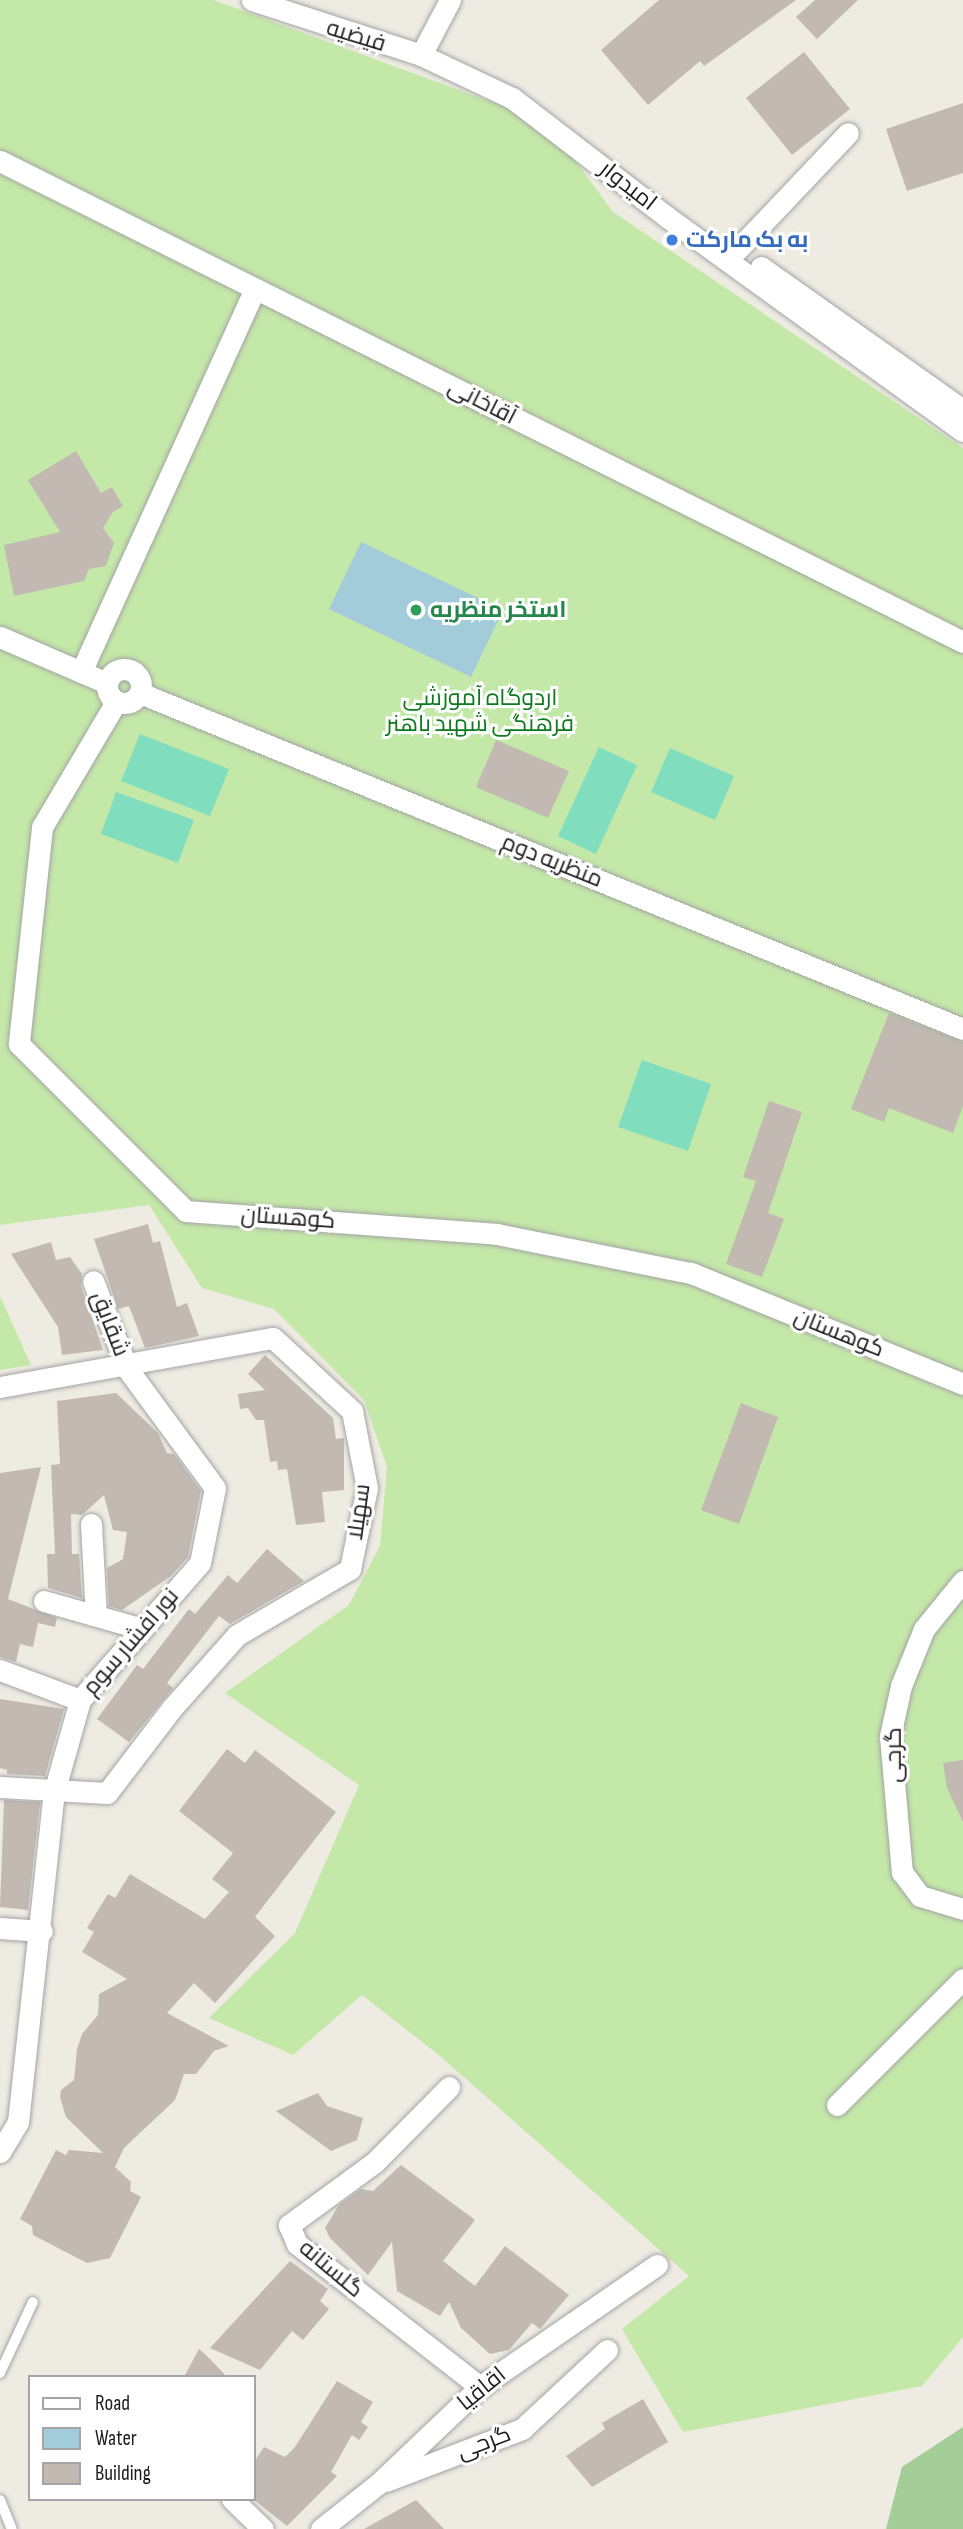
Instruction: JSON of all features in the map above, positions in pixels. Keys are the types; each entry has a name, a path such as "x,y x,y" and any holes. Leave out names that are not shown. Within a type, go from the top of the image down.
{"street":[{"name":"فیضیه","path":"253,0 423,50"},
{"path":"423,50 447,2"},
{"name":"امیدوار","path":"423,50 515,92 963,410"},
{"name":"امیدوار","path":"515,92 667,217 963,431"},
{"path":"737,250 848,133"},
{"name":"آقاخانی","path":"0,161 963,642"},
{"path":"81,672 256,289"},
{"path":"0,637 81,672 111,692 123,704 140,693 138,675 128,668 115,671 111,692"},
{"name":"کوهستان","path":"111,692 42,827 19,1044 186,1211 497,1234 691,1273 963,1384"},
{"name":"منظریه دوم","path":"140,693 963,1029"},
{"name":"شقایق","path":"93,1281 127,1368"},
{"name":"سهیلا","path":"0,1387 127,1368 273,1338 352,1411 368,1488 350,1569 237,1636 172,1708 107,1793 54,1792"},
{"name":"نور افشار سوم","path":"0,2152 18,2122 42,1931 54,1792 80,1700 200,1563 215,1488 127,1368"},
{"path":"91,1524 96,1615"},
{"name":"گرجی","path":"963,1581 924,1629 901,1686 890,1736 902,1872 920,1896 963,1909"},
{"path":"44,1601 142,1629"},
{"path":"0,1670 80,1700"},
{"path":"0,1787 54,1792"},
{"path":"0,1928 42,1931"},
{"path":"837,2105 963,1979"},
{"name":"گلستانه","path":"449,2087 375,2162 289,2225 297,2244 480,2387"},
{"name":"اقاقیا","path":"321,2529 378,2484 480,2387 657,2265"},
{"name":"گرجی","path":"378,2484 522,2429 607,2350"},
{"path":"234,2501 263,2529"}],"lane":[{"path":"0,2373 33,2302"},
{"path":"0,2500 12,2529"}],"green space":[{"name":"اردوگاه آموزشی فرهنگی شهید باهنر","path":"0,0 214,0 505,107 569,152 613,212 963,448 963,2337 922,2386 683,2432 622,2329 689,2276 440,2056 362,1995 293,2055 209,2018 295,1933 359,1785 225,1693 349,1605 380,1546 387,1467 364,1400 274,1309 202,1288 149,1205 0,1225"},
{"path":"140,734 229,769 210,816 121,781"},
{"path":"599,747 637,765 596,854 558,836"},
{"path":"670,748 734,776 715,820 651,792"},
{"path":"116,792 194,820 178,863 101,834"},
{"path":"642,1060 711,1084 688,1151 618,1127"},
{"path":"0,1296 31,1365 0,1370"},
{"path":"963,2427 963,2529 886,2529 902,2467"}],"water":[{"name":"استخر منظریه","path":"361,542 503,610 471,677 329,609"}],"building":[{"path":"659,0 796,0 704,66 700,61 648,105 601,50"},
{"path":"815,0 858,0 817,39 796,17"},
{"path":"804,52 850,109 792,155 746,98"},
{"path":"963,103 963,173 907,191 886,129"},
{"path":"76,451 101,493 112,487 123,506 113,512 103,528 114,543 106,566 89,569 84,581 14,596 4,545 60,532 28,480"},
{"path":"496,740 569,771 548,818 476,787"},
{"path":"889,1013 963,1042 963,1106 953,1133 889,1108 884,1122 851,1109"},
{"path":"769,1101 802,1112 768,1213 784,1219 762,1277 726,1264 756,1181 743,1177"},
{"path":"148,1224 153,1243 160,1241 177,1307 187,1303 199,1336 145,1348 129,1306 118,1309 94,1239"},
{"path":"51,1242 56,1260 70,1257 82,1274 81,1286 103,1350 62,1355 58,1327 11,1254"},
{"path":"265,1355 333,1418 336,1439 344,1438 344,1490 322,1492 325,1522 296,1525 287,1469 278,1470 277,1461 270,1462 264,1420 256,1420 248,1408 240,1409 238,1394 265,1390 248,1374"},
{"path":"116,1393 158,1433 167,1453 174,1454 201,1491 188,1557 171,1576 122,1610 109,1606 107,1568 123,1559 127,1532 113,1530 104,1495 82,1515 71,1514 72,1554 79,1554 82,1598 48,1588 47,1554 55,1554 51,1465 60,1464 57,1401"},
{"path":"741,1403 778,1417 739,1524 701,1510"},
{"path":"41,1467 8,1599 57,1618 55,1627 38,1623 33,1647 20,1644 16,1662 0,1657 0,1473"},
{"path":"267,1549 304,1581 230,1624 219,1616 167,1683 173,1688 129,1742 97,1719 137,1665 143,1669 189,1609 195,1614 228,1575 237,1583"},
{"path":"0,1699 64,1709 45,1776 7,1774 7,1770 0,1768"},
{"path":"227,1749 245,1763 255,1750 336,1812 255,1917 275,1936 215,2003 194,1983 167,2013 229,2046 214,2051 196,2074 184,2074 175,2100 124,2148 115,2167 131,2182 130,2191 141,2197 110,2258 87,2263 33,2235 32,2226 20,2219 56,2150 66,2155 69,2150 103,2153 66,2117 60,2097 61,2090 74,2080 77,2049 82,2034 98,2015 99,1994 127,1979 82,1952 94,1932 87,1928 108,1894 115,1898 130,1874 205,1919 229,1892 212,1879 233,1853 179,1811"},
{"path":"963,1760 963,1822 947,1788 943,1763"},
{"path":"4,1800 40,1802 28,1910 0,1907"},
{"path":"318,2093 327,2106 363,2118 357,2140 331,2151 276,2111"},
{"path":"401,2165 475,2220 443,2261 475,2286 505,2246 569,2295 540,2329 532,2323 509,2350 490,2354 461,2328 449,2302 440,2316 397,2291 392,2242 368,2275 330,2238 325,2228 339,2205 361,2189 373,2191"},
{"path":"290,2261 328,2289 320,2301 329,2309 303,2340 292,2331 260,2370 210,2348"},
{"path":"199,2349 225,2375 185,2375"},
{"path":"337,2381 373,2402 361,2422 368,2427 359,2440 352,2435 331,2472 337,2476 287,2526 255,2501 256,2459 264,2447 285,2457 295,2447"},
{"path":"643,2399 668,2442 592,2487 566,2456 605,2429 602,2423"},
{"path":"416,2500 444,2529 364,2529"}],"place":[{"name":"به بک مارکت","path":"672,240"},
{"name":"استخر منظریه","path":"416,610"}]}
